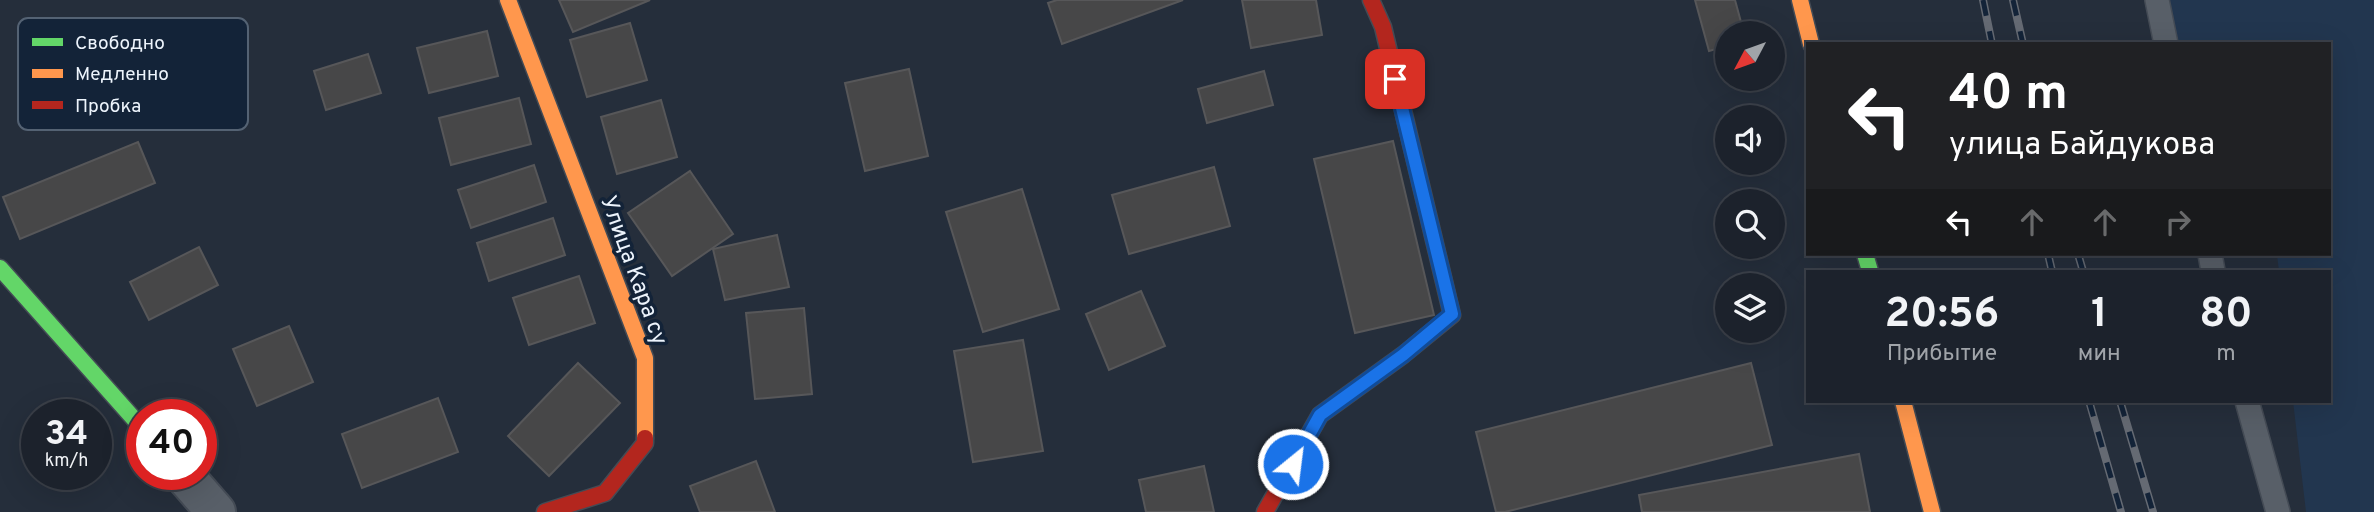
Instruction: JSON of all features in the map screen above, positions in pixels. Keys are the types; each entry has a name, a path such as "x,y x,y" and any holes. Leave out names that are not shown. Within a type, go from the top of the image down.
{"street":[{"name":"Улица Кара су","path":"508,0 645,358 645,443 605,493 545,512"},
{"path":"1265,512 1320,415 1403,355 1452,314 1382,27 1371,0"},
{"path":"1800,0 1810,42"},
{"path":"0,268 126,410"},
{"path":"1904,403 1932,512"},
{"path":"197,490 216,512"}],"lane":[{"path":"2157,0 2166,42"},
{"path":"2248,403 2278,512"}],"shaded area":[{"path":"2168,0 2374,0 2374,512 2306,512 2293,403 2331,403 2331,270 2279,270 2277,256 2331,256 2331,42 2178,42"}],"building":[{"path":"559,0 650,0 573,32"},
{"path":"1057,0 1183,0 1062,44 1048,3"},
{"path":"1242,0 1316,0 1322,35 1251,48"},
{"path":"1695,0 1735,0 1741,21 1715,21 1715,49 1709,51"},
{"path":"630,23 647,80 587,97 570,40"},
{"path":"487,31 498,76 429,93 417,48"},
{"path":"368,54 381,93 326,110 314,71"},
{"path":"909,69 928,156 865,171 845,83"},
{"path":"1264,71 1273,105 1207,123 1198,89"},
{"path":"519,98 531,144 451,165 439,118"},
{"path":"661,100 677,157 617,174 601,117"},
{"path":"1393,141 1434,315 1355,333 1314,159"},
{"path":"138,142 155,183 20,239 3,197"},
{"path":"534,165 546,202 471,228 458,190"},
{"path":"1214,167 1230,226 1129,254 1112,195"},
{"path":"690,171 733,234 672,276 628,213"},
{"path":"1022,189 1059,309 983,332 946,212"},
{"path":"553,218 565,255 489,281 477,243"},
{"path":"777,235 789,287 725,300 713,249"},
{"path":"199,247 218,285 149,320 130,282"},
{"path":"579,276 595,323 529,345 513,298"},
{"path":"1141,291 1165,346 1109,370 1086,314"},
{"path":"804,308 812,394 755,399 746,313"},
{"path":"289,326 313,382 257,406 233,349"},
{"path":"1023,340 1043,451 973,462 954,351"},
{"path":"578,363 620,403 549,476 508,436"},
{"path":"1751,363 1772,445 1505,512 1496,512 1476,432"},
{"path":"438,398 458,452 362,488 342,434"},
{"path":"1859,454 1870,512 1642,512 1639,495"},
{"path":"756,461 775,512 700,512 690,486"},
{"path":"1204,466 1214,512 1146,512 1139,480"}],"railway":[{"path":"1983,0 1992,42"},
{"path":"2013,0 2023,42"},
{"path":"2048,256 2052,270"},
{"path":"2079,256 2083,270"},
{"path":"2090,403 2121,512"},
{"path":"2121,403 2153,512"}],"traffic: fast":[{"path":"1866,256 1870,270"},
{"path":"0,268 126,410"}],"traffic: slow":[{"path":"508,0 645,358 645,438"},
{"path":"1800,0 1810,42"},
{"path":"1904,403 1932,512"}],"traffic: jam":[{"path":"1265,512 1320,415 1403,355 1452,315 1383,27 1371,0"},
{"path":"545,512 605,493 645,443 645,438"}],"route":[{"path":"1293,464 1320,415 1403,355 1452,314 1395,79"}]}
